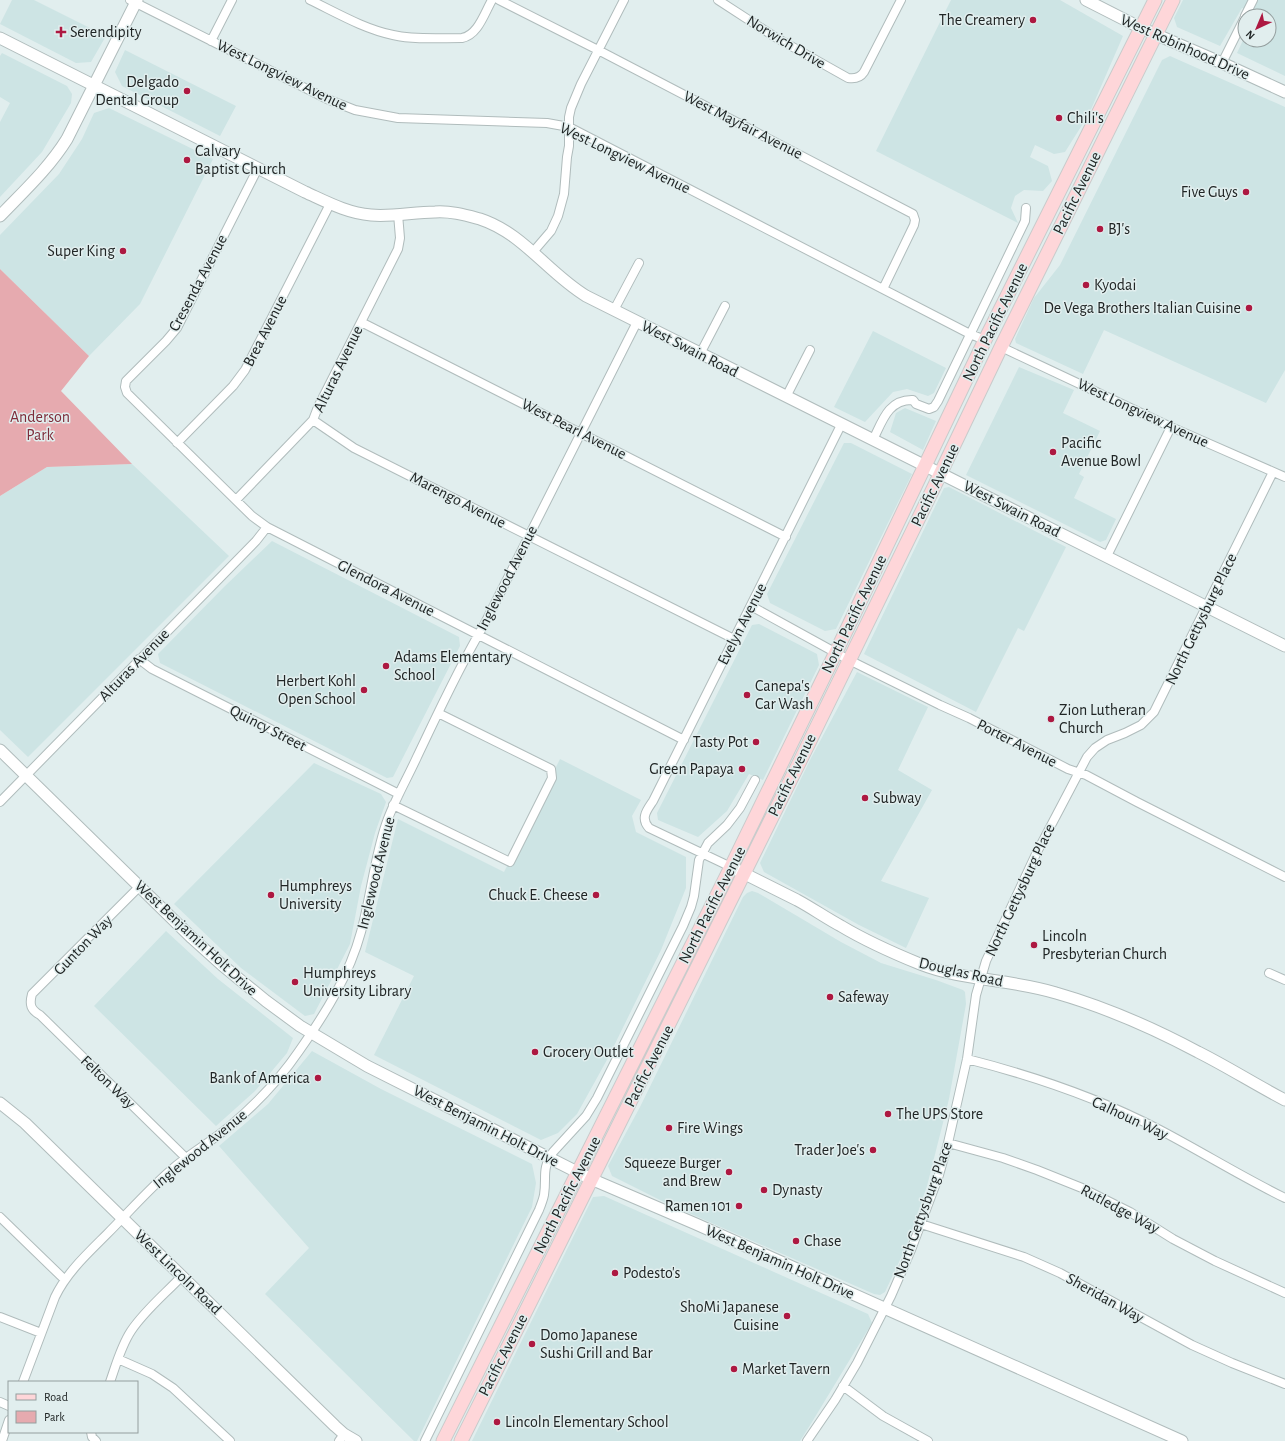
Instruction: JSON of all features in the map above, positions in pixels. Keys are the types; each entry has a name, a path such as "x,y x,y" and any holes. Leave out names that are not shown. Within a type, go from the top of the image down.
{"main road":[{"name":"West Robinhood Drive","path":"1086,0 1156,35 1285,92"},
{"name":"North Pacific Avenue","path":"443,1441 731,867 926,466 985,340 1155,0"},
{"name":"Pacific Avenue","path":"461,1441 850,660 1001,347 1173,0"},
{"path":"0,216 44,171 57,155 67,139 134,1"},
{"name":"West Swain Road","path":"0,38 330,204 352,212 371,215 434,212 464,214 502,229 518,239 576,290 841,425 941,473 1285,646"},
{"path":"1057,233 1056,218 1072,186 1069,172"},
{"path":"1001,347 997,336 1018,293 1017,276"},
{"path":"979,392 978,380 990,353 985,340"},
{"name":"West Benjamin Holt Drive","path":"0,750 222,965 266,1001 311,1033 367,1066 591,1179 885,1308 1182,1441"},
{"name":"Douglas Road","path":"731,867 797,900 840,926 891,952 940,970 1055,992 1124,1017 1199,1052 1285,1100"},
{"name":"West Lincoln Road","path":"0,1103 25,1123 182,1276 342,1438 356,1441"}],"street":[{"path":"211,41 232,0"},
{"path":"310,0 369,28 394,35 413,38 466,37 474,32 492,0"},
{"name":"West Mayfair Avenue","path":"499,0 913,214 916,220 914,226 883,289"},
{"path":"533,252 551,231 558,216 564,194 569,146 569,117 571,108 581,84 624,0"},
{"name":"Norwich Drive","path":"718,0 775,37 848,78 853,79 857,78 864,72 901,0"},
{"name":"West Longview Avenue","path":"134,1 343,106 371,114 413,119 547,123 569,128 970,334 985,340"},
{"path":"1222,63 1237,32"},
{"name":"Cresenda Avenue","path":"125,387 126,381 177,328 258,168"},
{"name":"Brea Avenue","path":"177,443 233,386 245,370 330,204"},
{"path":"873,440 888,412 896,403 906,400 913,400 916,404 929,409 934,407 1025,221 1026,208"},
{"name":"Alturas Avenue","path":"236,500 313,420 318,407 398,249 400,238 398,214"},
{"path":"614,310 640,263"},
{"path":"700,354 725,306"},
{"name":"West Pearl Avenue","path":"361,322 786,536"},
{"name":"Inglewood Avenue","path":"23,1381 58,1290 76,1266 123,1219 151,1188 172,1169 230,1126 256,1104 278,1079 311,1033 339,988 353,958 366,915 379,846 386,822 393,806 438,713 637,322"},
{"name":"West Longview Avenue","path":"1001,347 1171,427 1285,478"},
{"path":"786,397 810,350"},
{"name":"Glendora Avenue","path":"125,387 127,393 177,443 252,516 266,527 684,740"},
{"name":"Marengo Avenue","path":"313,420 354,448 734,639"},
{"name":"Evelyn Avenue","path":"646,823 645,813 653,801 684,740 841,425"},
{"path":"1107,556 1171,427"},
{"name":"North Gettysburg Place","path":"807,1441 843,1386 885,1308 921,1224 939,1175 948,1142 967,1059 976,995 980,978 986,961 1032,864 1086,757 1095,748 1107,740 1141,725 1151,716 1273,472"},
{"name":"Alturas Avenue","path":"0,802 256,541 266,527"},
{"name":"Porter Avenue","path":"751,606 850,660 940,705 974,720 1068,769 1086,775 1285,877"},
{"name":"Quincy Street","path":"139,659 152,669 399,794"},
{"path":"393,806 510,862 552,778 551,769 438,713"},
{"path":"425,1441 540,1210 544,1195 544,1172 549,1158 586,1116 592,1106 688,915 694,896 698,864 708,843 734,817 755,780"},
{"name":"Douglas Road","path":"646,823 649,828 731,867"},
{"name":"Gunton Way","path":"31,1005 32,994 140,886"},
{"path":"1269,973 1285,980"},
{"name":"Felton Way","path":"31,1005 34,1012 40,1016 186,1158"},
{"name":"Calhoun Way","path":"967,1059 1030,1076 1070,1090 1120,1111 1159,1130 1248,1180 1285,1198"},
{"name":"Rutledge Way","path":"948,1142 1038,1170 1082,1188 1130,1212 1174,1239 1215,1261 1285,1293"},
{"path":"0,1217 65,1280"},
{"name":"Sheridan Way","path":"921,1224 1024,1257 1095,1291 1150,1323 1192,1345 1285,1384"},
{"path":"110,1381 131,1330 182,1276"},
{"path":"0,1317 41,1333"},
{"path":"118,1359 152,1374 174,1388 230,1441"},
{"path":"843,1386 883,1416 905,1430 928,1441"},
{"path":"2,1441 8,1423"}],"shaded area":[{"path":"12,0 34,0 106,36 91,62 76,63 0,24"},
{"path":"951,0 1060,0 1123,36 1089,114 1065,152 1054,154 1035,145 1030,157 1048,166 1052,181 1043,191 1024,190 1015,196 1011,208 1018,223 876,151"},
{"path":"1183,0 1285,0 1285,76 1237,53 1239,48 1277,48 1277,8 1237,8 1237,17 1220,46 1177,27 1174,18"},
{"path":"125,50 236,106 220,136 122,86 115,72"},
{"path":"2,53 67,86 72,94 71,103 42,152 0,197 0,122 10,103 0,97 0,56"},
{"path":"1170,56 1285,107 1285,370 1266,403 1104,330 1083,374 1016,343 1015,339 1034,298 1060,265 1162,60"},
{"path":"109,108 213,159 140,304 89,356 0,269 0,235 59,174 82,139 94,113"},
{"path":"873,331 946,368 934,393 928,396 907,389 893,392 865,422 834,407"},
{"path":"1019,367 1074,390 1063,413 1100,431 1079,474 1084,477 1074,498 1116,519 1106,540 1100,542 966,475"},
{"path":"905,408 936,421 923,450 890,432 896,413"},
{"path":"844,443 851,443 912,474 836,629 825,631 770,603 767,594"},
{"path":"132,464 229,556 28,757 0,730 0,496 47,467"},
{"path":"949,487 1066,547 1024,631 1018,628 976,712 864,654 944,488"},
{"path":"272,541 459,637 460,646 393,777 387,778 160,663 158,654"},
{"path":"759,624 817,654 819,665 763,780 749,774 727,811 698,837 658,820 657,813 752,625"},
{"path":"857,672 928,707 898,770 932,790 881,881 929,898 906,948 859,925 764,872 760,863 811,758"},
{"path":"560,759 641,800 632,816 636,832 686,857 686,888 661,950 608,1058 577,1114 558,1133 541,1140 374,1055 414,976 365,952 398,819 504,872"},
{"name":"Humphreys University","path":"314,763 381,794 386,802 375,833 361,886 350,944 314,1014 305,1016 241,968 174,904"},
{"path":"752,891 881,963 936,980 965,992 966,1004 949,1099 927,1186 906,1247 885,1292 880,1295 874,1294 666,1203 612,1176 608,1166 640,1107 743,897"},
{"path":"166,931 218,979 293,1038 287,1053 255,1091 216,1126 94,1006"},
{"path":"312,1051 381,1089 532,1164 536,1183 532,1207 417,1441 414,1441 265,1294 309,1248 219,1146 268,1104"},
{"path":"604,1196 868,1314 872,1323 800,1441 472,1441 593,1197"}],"green space":[{"name":"Anderson Park","path":"0,269 89,356 61,391 132,464 47,467 0,496"}],"place":[{"name":"The Creamery","path":"1033,20"},
{"name":"Serendipity","path":"61,32"},
{"name":"Delgado Dental Group","path":"187,91"},
{"name":"Chili's","path":"1059,118"},
{"name":"Calvary Baptist Church","path":"187,160"},
{"name":"Five Guys","path":"1246,192"},
{"name":"BJ's","path":"1100,229"},
{"name":"Super King","path":"123,251"},
{"name":"Kyodai","path":"1086,285"},
{"name":"De Vega Brothers Italian Cuisine","path":"1249,308"},
{"name":"Pacific Avenue Bowl","path":"1053,452"},
{"name":"Adams Elementary School","path":"386,666"},
{"name":"Herbert Kohl Open School","path":"364,690"},
{"name":"Canepa's Car Wash","path":"747,695"},
{"name":"Zion Lutheran Church","path":"1051,719"},
{"name":"Tasty Pot","path":"756,742"},
{"name":"Green Papaya","path":"742,769"},
{"name":"Subway","path":"865,798"},
{"name":"Humphreys University","path":"271,895"},
{"name":"Chuck E. Cheese","path":"596,895"},
{"name":"Lincoln Presbyterian Church","path":"1034,945"},
{"name":"Humphreys University Library","path":"295,982"},
{"name":"Safeway","path":"830,997"},
{"name":"Grocery Outlet","path":"535,1052"},
{"name":"Bank of America","path":"318,1078"},
{"name":"The UPS Store","path":"888,1114"},
{"name":"Fire Wings","path":"669,1128"},
{"name":"Trader Joe's","path":"873,1150"},
{"name":"Squeeze Burger and Brew","path":"729,1172"},
{"name":"Dynasty","path":"764,1190"},
{"name":"Ramen 101","path":"739,1206"},
{"name":"Chase","path":"796,1241"},
{"name":"Podesto's","path":"615,1273"},
{"name":"ShoMi Japanese Cuisine","path":"787,1316"},
{"name":"Domo Japanese Sushi Grill and Bar","path":"532,1344"},
{"name":"Market Tavern","path":"734,1369"},
{"name":"Lincoln Elementary School","path":"497,1422"}]}
